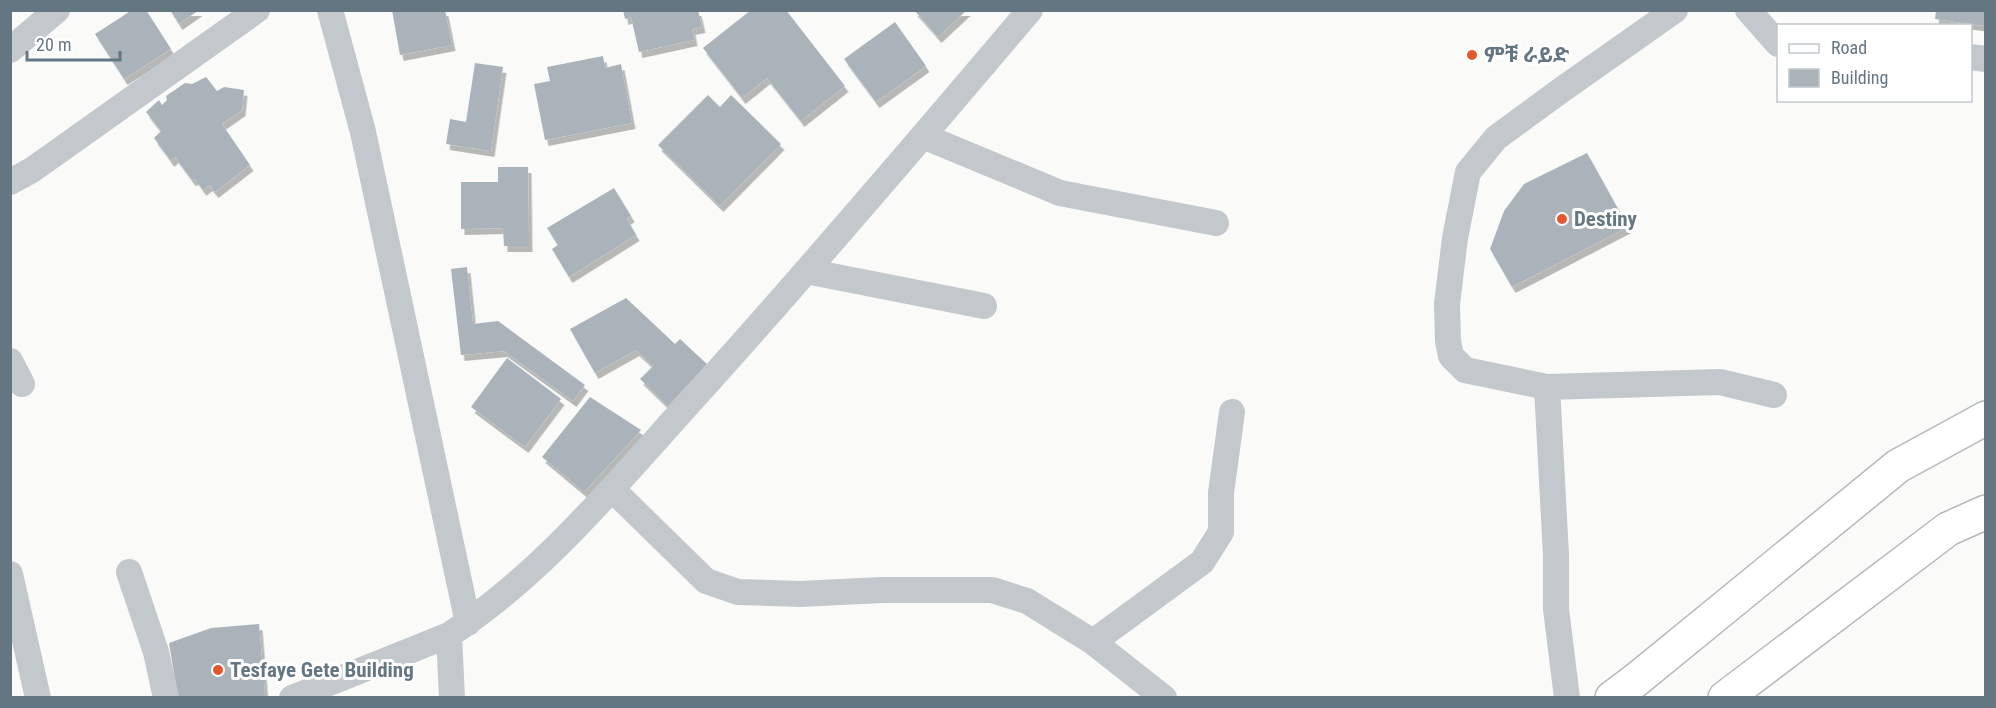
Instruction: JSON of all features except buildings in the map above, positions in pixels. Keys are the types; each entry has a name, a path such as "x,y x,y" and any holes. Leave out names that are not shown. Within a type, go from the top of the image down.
{"main road":[{"path":"1612,698 1898,466 1986,418"},
{"path":"1725,698 1948,529 1986,512"}],"street":[{"path":"10,50 57,10"},
{"path":"10,183 32,170 257,10"},
{"path":"330,10 363,132 459,629 452,698"},
{"path":"292,698 459,629 543,561 612,489 750,336 1030,10"},
{"path":"1675,10 1569,84 1497,138 1468,172 1455,238 1447,304 1448,341 1451,356 1465,370 1547,387 1720,382 1774,395"},
{"path":"1748,10 1777,42"},
{"path":"923,136 1060,193 1216,223"},
{"path":"806,271 984,306"},
{"path":"10,361 22,384"},
{"path":"1547,387 1556,555 1556,609 1567,698"},
{"path":"1093,642 1202,562 1221,532 1221,493 1232,412"},
{"path":"612,489 706,581 738,592 800,594 882,590 992,590 1027,601 1093,642 1164,698"},
{"path":"129,572 156,652 166,698"},
{"path":"10,574 38,698"}],"place":[{"name":"ምቹ ራይድ","path":"1472,55"},
{"name":"Destiny","path":"1562,219"},
{"name":"Tesfaye Gete Building","path":"218,670"}]}
